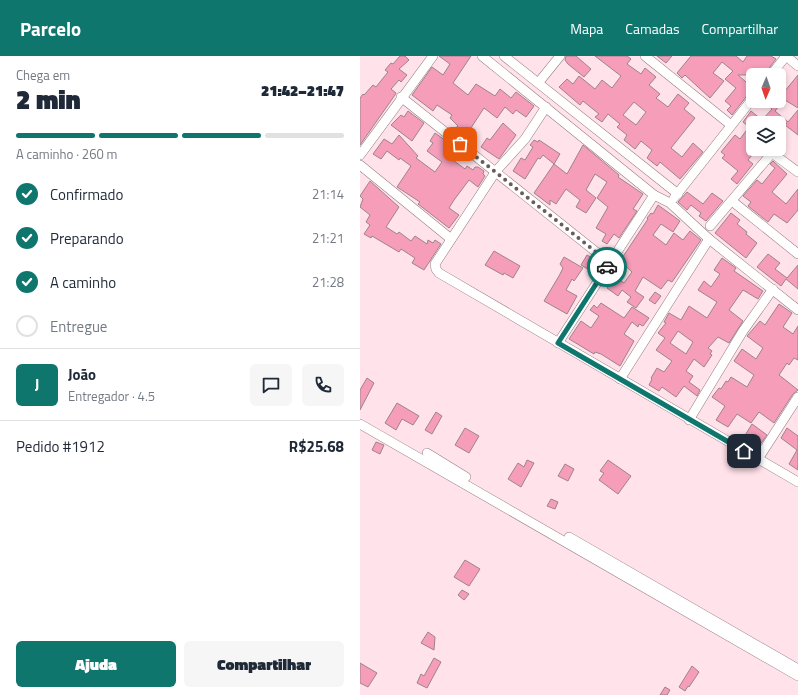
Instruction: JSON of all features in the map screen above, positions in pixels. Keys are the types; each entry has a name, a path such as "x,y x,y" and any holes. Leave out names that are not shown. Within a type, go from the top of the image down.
{"street":[{"path":"360,155 432,56"},
{"path":"482,56 654,195 670,202 709,239 798,310"},
{"path":"504,56 539,82 678,194"},
{"path":"539,82 560,56"},
{"path":"644,56 731,125"},
{"path":"777,68 786,56 798,66"},
{"path":"401,97 610,263"},
{"path":"546,107 525,138 496,171 451,239 436,264 436,269 439,273 798,482"},
{"path":"670,202 678,194 746,107"},
{"path":"710,226 772,153 798,172"},
{"path":"360,164 451,239"},
{"path":"558,343 654,195"},
{"path":"732,201 798,254"},
{"path":"620,379 709,239"},
{"path":"690,420 743,331 773,289"},
{"path":"758,459 798,397"},
{"path":"360,424 798,676"},
{"path":"427,453 534,518 646,580 798,669"}],"building":[{"path":"400,56 405,56 409,60 399,69 407,75 401,82 399,80 391,89 396,93 395,95 360,145 360,98 373,85 376,87 388,72 385,70"},
{"path":"439,56 471,56 453,83 468,95 476,84 495,96 500,89 511,98 516,92 534,106 526,117 516,110 513,114 505,107 497,118 484,108 465,137 454,129 458,126 450,118 452,115 437,105 433,111 412,95 432,67 443,75 450,64"},
{"path":"566,56 576,56 591,69 584,77 568,64 565,60"},
{"path":"595,56 627,56 631,59 627,64 641,74 645,68 656,77 649,85 660,94 656,98 668,107 678,94 689,103 684,109 695,118 671,148 682,157 693,143 703,152 680,179 660,162 657,166 647,158 652,150 641,141 635,149 624,140 627,135 617,127 620,124 608,114 602,122 595,117 599,114 583,101 580,105 559,87 567,79 573,84 579,76 595,89 602,80 612,88 621,76","holes":["634,102 646,112 636,125 623,115"]},
{"path":"657,56 672,56 666,63"},
{"path":"691,56 736,56 743,62 747,56 771,56 776,59 769,68 746,68 746,75 738,75 746,82 746,97 732,115 727,110 731,106 725,101 736,88 725,79 733,71 722,62 713,73 724,81 710,98 685,75 682,78 677,73"},
{"path":"798,75 798,108 786,101 786,90"},
{"path":"771,108 777,108 775,111 781,116 766,116 772,109"},
{"path":"798,110 798,135 786,126 786,120 788,122"},
{"path":"408,111 424,123 412,141 391,125 401,115 404,117"},
{"path":"751,111 757,116 747,116"},
{"path":"503,123 516,135 499,159 481,147 487,138 490,140"},
{"path":"746,131 746,156 751,156 748,160 753,164 737,184 731,179 738,171 722,158 725,155 721,152 735,135 740,139"},
{"path":"435,133 456,148 450,158 465,169 467,166 473,170 475,167 478,167 484,171 483,174 485,176 478,187 469,180 454,200 449,208 459,215 449,228 418,204 420,202 397,187 411,166 400,158 399,160 387,151 381,159 373,154 384,139 392,144 399,135 418,156 416,158 435,172 442,162 427,151 433,143 430,141"},
{"path":"534,140 538,142 539,140 560,154 554,164 543,155 540,159 538,158 525,179 513,171 521,158 525,160 533,147 530,145"},
{"path":"583,145 619,175 618,177 643,194 633,209 637,211 619,238 614,234 607,244 602,241 606,234 596,228 608,207 597,198 607,182 595,174 586,190 596,198 586,213 576,207 580,200 566,189 556,204 550,200 550,205 534,193 554,164 567,174"},
{"path":"773,161 787,174 772,192 786,204 798,189 798,210 787,223 774,214 768,222 748,206 751,202 743,196 757,180 762,184 775,168 770,164"},
{"path":"370,181 399,207 386,227 397,234 399,232 411,241 415,236 427,244 428,240 433,243 435,240 441,244 424,270 412,263 415,258 401,249 399,252 372,236 371,238 364,234 370,225 366,222 370,215 360,207 363,199 360,196"},
{"path":"687,192 703,204 712,193 723,201 706,221 699,216 701,213 691,205 687,210 678,202"},
{"path":"658,205 680,221 673,232 661,224 653,235 666,245 674,233 683,240 690,231 701,240 672,282 668,280 661,289 643,277 635,291 644,297 636,308 627,302 631,297 622,290 618,296 607,288 614,276 624,283 632,272 620,261 648,219 647,218 651,213 653,214"},
{"path":"731,213 740,220 737,224 757,243 746,258 715,233"},
{"path":"494,251 520,266 513,278 504,273 503,275 485,265"},
{"path":"768,254 780,263 775,269 787,278 798,265 798,289 786,279 781,286 757,267"},
{"path":"587,255 594,259 593,262 601,266 596,274 581,265"},
{"path":"564,257 583,268 574,281 572,279 566,290 577,296 567,314 544,301 563,268 560,264"},
{"path":"722,258 736,268 734,271 763,291 758,299 743,290 729,310 743,321 729,343 718,337 708,348 712,351 710,354 712,355 704,367 694,359 686,371 693,376 689,382 700,390 697,396 684,386 676,397 662,387 659,391 649,385 652,379 651,378 657,368 664,372 672,361 656,350 665,338 658,333 666,323 664,322 669,313 681,320 689,306 707,318 717,302 698,290 704,281 711,287 720,274 714,270","holes":["678,331 693,342 686,354 670,343"]},
{"path":"655,292 661,296 655,304 649,300"},
{"path":"601,303 624,318 632,307 649,318 643,326 639,324 638,327 632,322 624,334 634,341 620,366 601,354 595,352 594,354 569,339 581,321 591,328 599,316 590,310 594,305 597,308"},
{"path":"779,304 792,313 783,327 793,334 798,326 798,360 794,358 789,365 787,363 779,375 798,390 793,394 774,423 759,412 751,423 737,414 728,427 716,420 725,406 712,397 719,388 721,389 726,381 728,382 731,377 747,387 754,375 734,361 742,349 756,359 763,348 747,336 760,321 765,325"},
{"path":"367,378 374,383 360,410 360,390"},
{"path":"397,403 419,416 413,425 402,419 396,430 385,423"},
{"path":"436,412 442,416 432,434 425,430"},
{"path":"752,424 767,435 759,446 744,437"},
{"path":"465,428 479,436 469,453 455,445"},
{"path":"787,428 798,436 798,470 789,464 797,450 781,438"},
{"path":"376,442 384,445 380,454 372,450"},
{"path":"527,460 534,463 521,487 508,479 518,463 524,467"},
{"path":"608,460 631,476 618,494 599,480 604,473 600,471"},
{"path":"565,464 574,469 568,481 558,476"},
{"path":"551,499 558,502 555,509 547,506"},
{"path":"465,560 480,569 469,586 454,577"},
{"path":"462,590 469,594 464,600 458,595"},
{"path":"428,632 435,637 434,650 421,643"},
{"path":"434,658 441,662 427,688 417,683 421,674 424,676"},
{"path":"360,663 377,673 368,687 360,683"},
{"path":"692,666 699,672 685,691 679,687"},
{"path":"665,687 670,690 667,695 660,695"}],"way so far":[{"path":"460,144 610,263 607,267"}],"route":[{"path":"607,267 558,343 744,451"}]}
